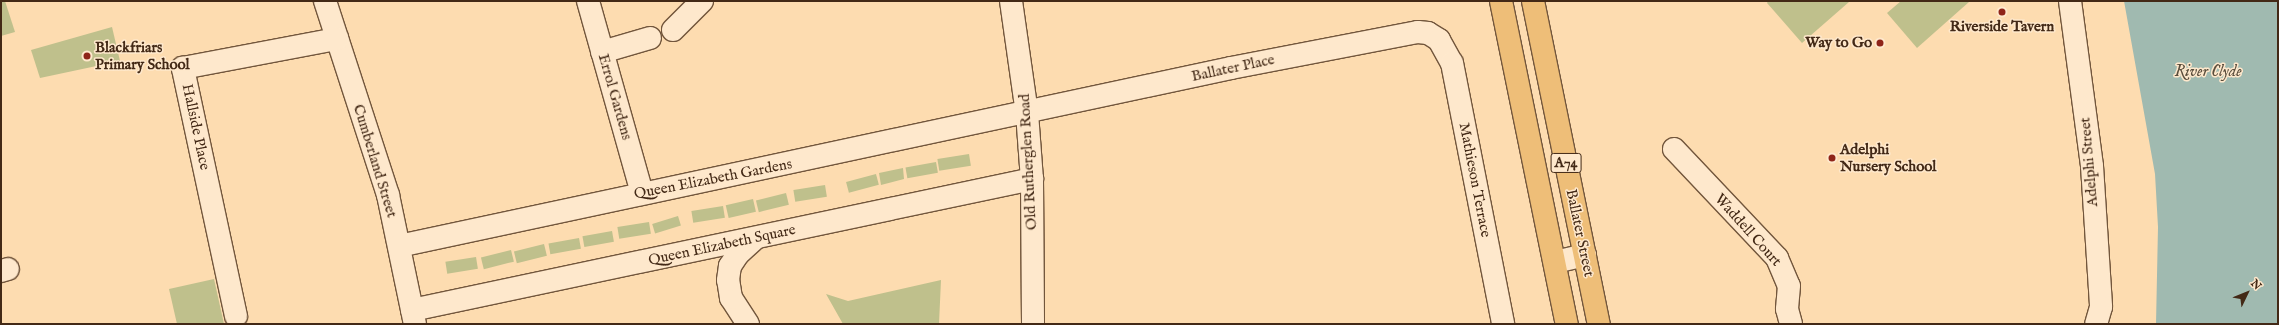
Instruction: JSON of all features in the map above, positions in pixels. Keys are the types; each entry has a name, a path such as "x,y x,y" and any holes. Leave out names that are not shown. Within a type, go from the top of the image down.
{"main road":[{"name":"Ballater Street","path":"1501,1 1567,324"},
{"name":"Ballater Street","path":"1533,1 1599,324"}],"street":[{"name":"Cumberland Street","path":"325,1 388,195 414,317"},
{"name":"Errol Gardens","path":"588,1 642,193"},
{"path":"673,30 702,1"},
{"name":"Old Rutherglen Road","path":"1011,1 1027,113 1032,179 1034,324"},
{"name":"Adelphi Street","path":"2070,1 2092,166 2100,307 2096,324"},
{"name":"Ballater Place","path":"1027,113 1329,48 1418,32 1428,33 1439,40"},
{"path":"602,52 650,38"},
{"name":"Hallside Place","path":"236,316 184,68 337,39"},
{"name":"Mathieson Terrace","path":"1439,40 1452,63 1503,324"},
{"name":"Queen Elizabeth Gardens","path":"399,246 642,193 679,188 1027,113"},
{"name":"Waddell Court","path":"1674,149 1777,258 1789,286 1787,310 1791,324"},
{"name":"Queen Elizabeth Square","path":"414,317 563,277 756,238 1032,179"},
{"path":"748,324 731,298 728,280 730,266 738,254 756,238"},
{"path":"1555,262 1585,255"}],"green space":[{"path":"1,1 5,1 15,32 1,36"},
{"path":"1768,1 1849,2 1802,43 1767,3"},
{"path":"1901,1 1969,2 1917,48 1887,13"},
{"path":"112,27 120,61 40,78 31,50"},
{"path":"969,154 971,166 939,171 937,159"},
{"path":"936,162 938,173 907,178 905,167"},
{"path":"903,168 904,179 881,185 879,173"},
{"path":"876,174 879,185 849,193 846,182"},
{"path":"825,185 827,197 795,202 793,190"},
{"path":"786,193 789,205 759,212 756,200"},
{"path":"753,199 756,212 729,218 726,205"},
{"path":"723,206 725,218 693,223 691,211"},
{"path":"678,216 681,226 655,233 652,224"},
{"path":"649,222 651,234 619,239 617,227"},
{"path":"612,231 614,242 584,247 582,236"},
{"path":"579,238 581,249 550,254 548,243"},
{"path":"544,244 547,256 517,263 514,251"},
{"path":"511,250 514,262 484,269 481,257"},
{"path":"476,257 478,269 447,274 445,262"},
{"path":"214,279 224,324 177,324 169,289"},
{"path":"941,280 939,324 843,324 826,294 848,301"}],"water":[{"name":"River Clyde","path":"2124,1 2278,1 2278,324 2156,324 2158,227 2155,174"}],"place":[{"name":"Riverside Tavern","path":"2002,12"},
{"name":"Way to Go","path":"1880,43"},
{"name":"Blackfriars Primary School","path":"87,56"},
{"name":"Adelphi Nursery School","path":"1832,158"}]}
